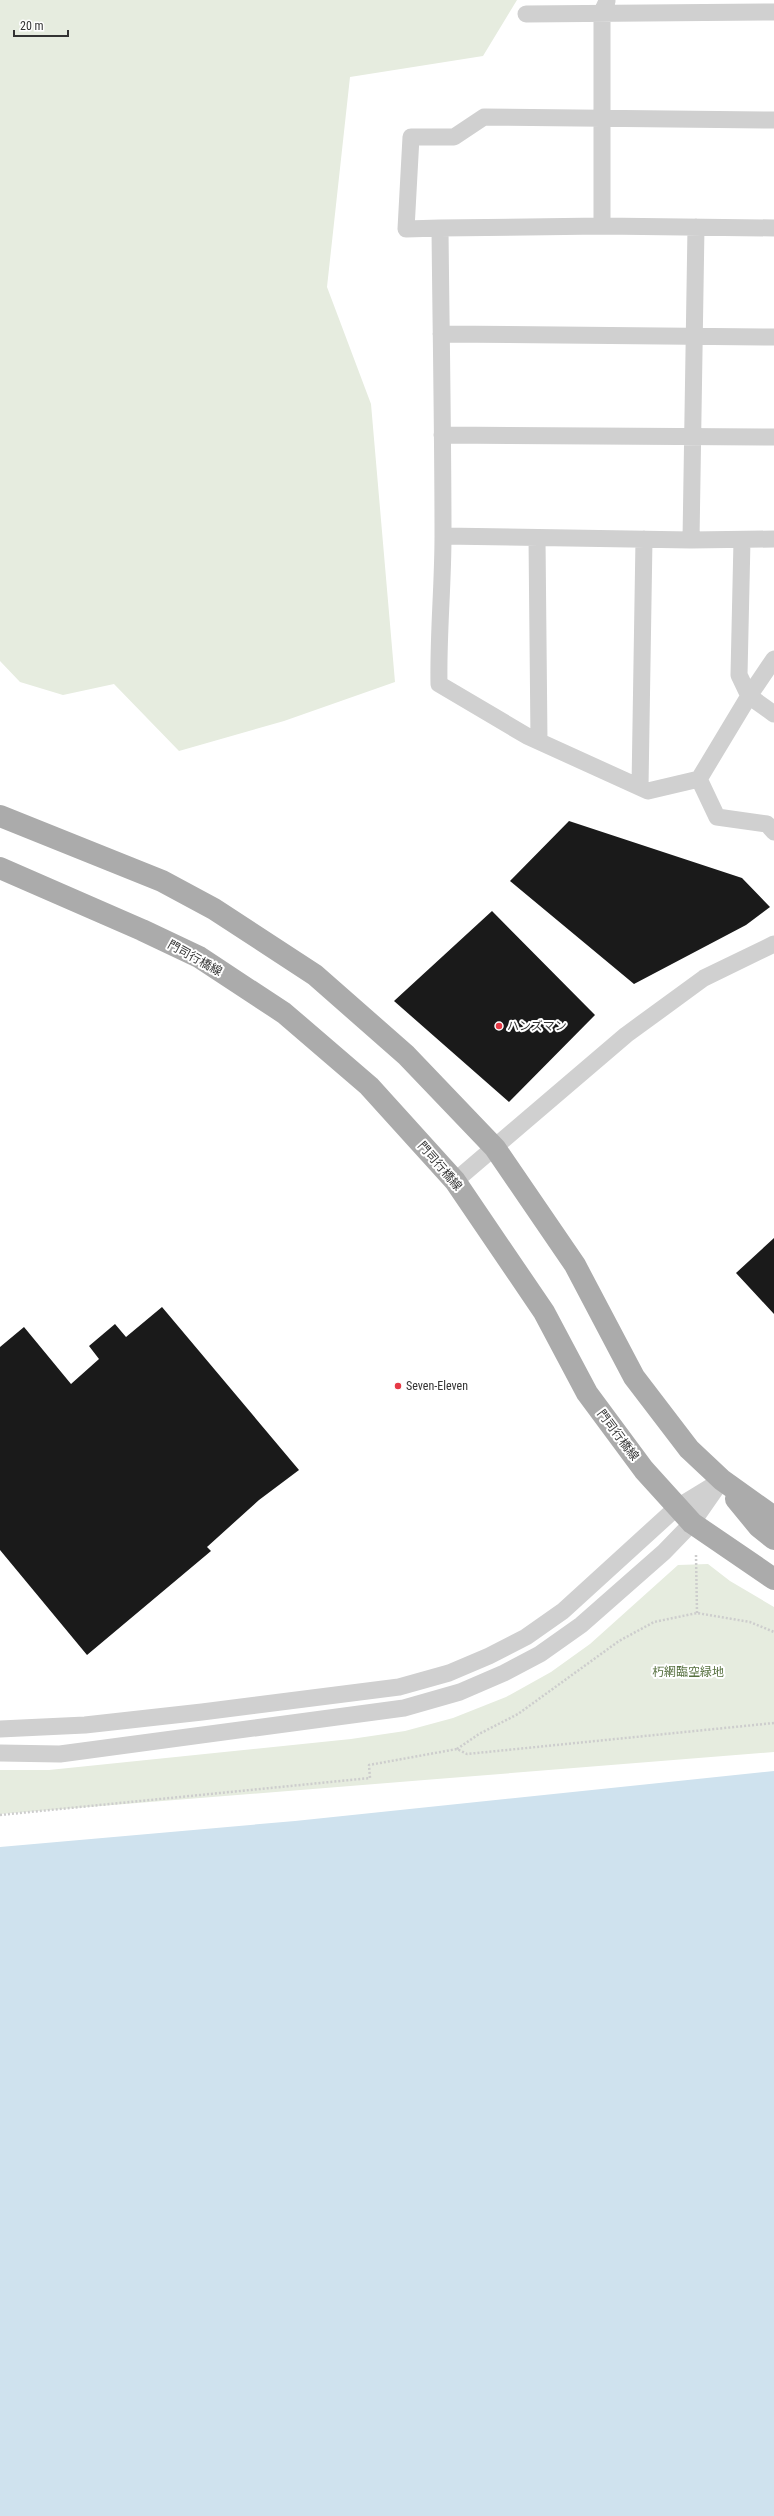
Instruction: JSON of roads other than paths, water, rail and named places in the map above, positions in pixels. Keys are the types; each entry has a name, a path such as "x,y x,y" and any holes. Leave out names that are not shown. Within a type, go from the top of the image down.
{"main road":[{"path":"0,816 162,881 214,909 310,972 406,1055 495,1148 575,1264 634,1377 689,1449 722,1480 774,1517"},
{"name":"門司行橋線","path":"0,868 142,930 199,958 284,1013 370,1086 455,1181 544,1312 586,1393 644,1470 676,1508 692,1523 774,1579"},
{"path":"722,1480 750,1518 774,1538"}],"street":[{"path":"526,14 605,6 774,12"},
{"path":"602,226 602,119 605,6"},
{"path":"774,120 484,117 454,136 411,137 406,229 602,226 774,228"},
{"path":"691,540 696,227"},
{"path":"440,228 443,536 442,616 439,642 440,684 539,741 648,791 699,779 749,696 774,659"},
{"path":"441,334 774,337"},
{"path":"442,435 693,438 774,437"},
{"path":"443,536 691,540 774,539"},
{"path":"537,538 539,741"},
{"path":"640,787 644,539"},
{"path":"742,540 739,675 749,696 774,714"},
{"path":"699,779 717,817 767,824 774,832"},
{"path":"455,1181 626,1035 698,982 774,944"},
{"path":"0,1729 85,1725 226,1709 399,1687 449,1673 489,1656 526,1637 563,1610 676,1508 722,1480"},
{"path":"0,1753 47,1756 404,1708 460,1692 504,1674 540,1654 581,1625 664,1552 692,1523 722,1480"}],"water":[{"path":"774,1771 774,2516 0,2516 0,1847 295,1821"}],"place":[{"name":"ハンズマン","path":"499,1026"},
{"name":"Seven-Eleven","path":"398,1386"}],"park label":[{"name":"朽網臨空緑地","path":"688,1672"}]}
